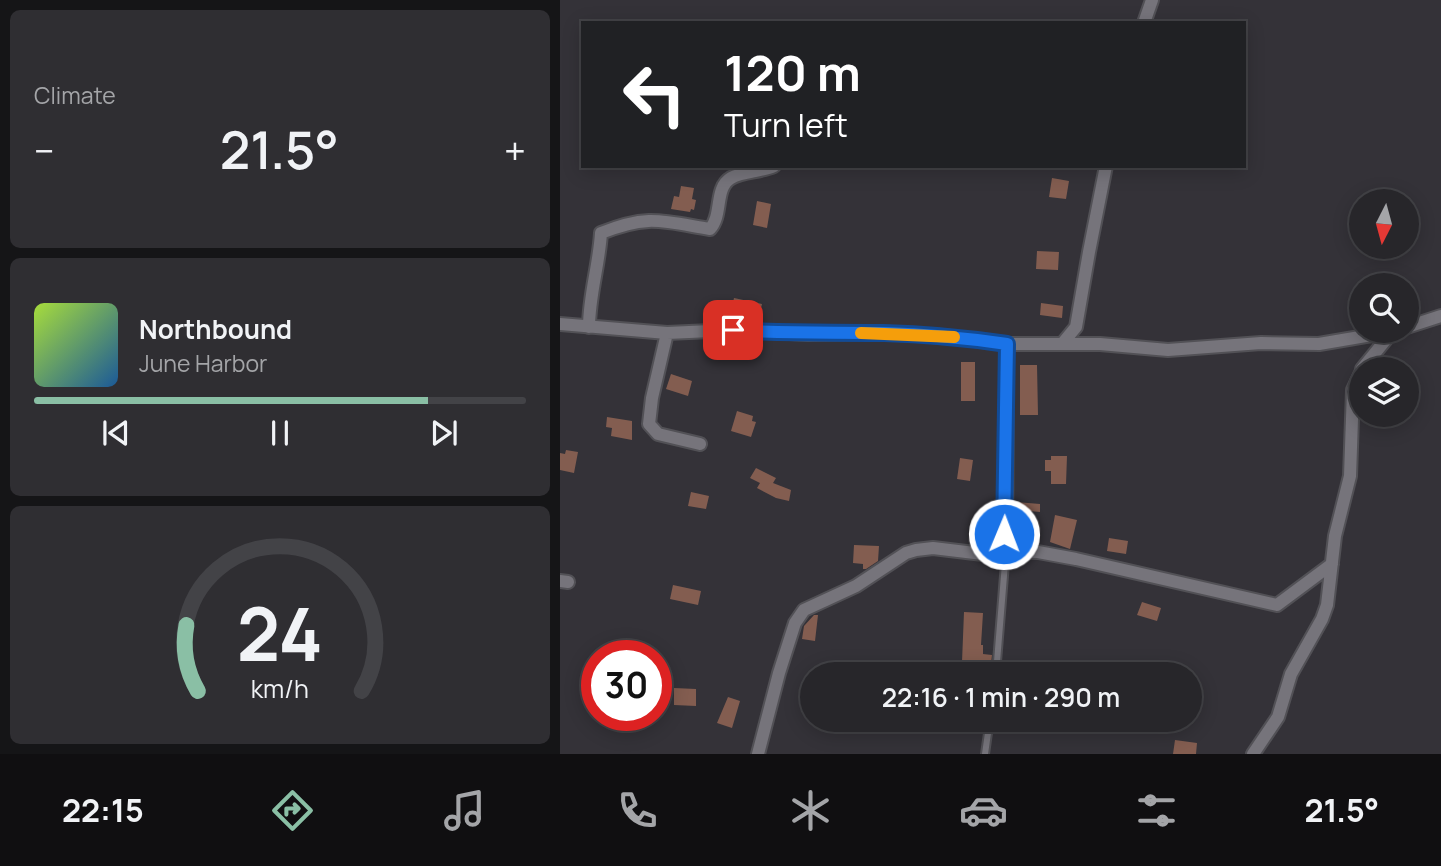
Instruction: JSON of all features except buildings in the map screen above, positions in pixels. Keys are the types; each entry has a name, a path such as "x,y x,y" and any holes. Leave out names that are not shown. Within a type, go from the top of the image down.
{"street":[{"path":"1145,21 1152,0"},
{"path":"589,327 600,259 601,233 628,222 653,219 710,229 716,223 721,188 728,179 770,168"},
{"path":"1062,344 1076,327 1088,251 1106,168"},
{"path":"1419,323 1441,316"},
{"path":"560,324 667,333 733,330 808,334 886,333 943,336 1007,344 1100,344 1168,350 1261,343 1319,344 1349,339"},
{"path":"667,333 652,398 649,424 658,434 701,444"},
{"path":"1373,357 1384,343"},
{"path":"1006,551 1007,344"},
{"path":"1253,754 1278,717 1291,674 1327,605 1335,536 1350,476 1352,427"},
{"path":"758,754 779,673 795,623 804,610 856,586 906,553 933,548 983,554 1006,551 1038,552 1089,561 1277,605 1332,564"}],"lane":[{"path":"997,662 1006,551"},
{"path":"985,754 988,732"}],"slow traffic":[{"path":"861,333 954,337"}],"route":[{"path":"733,330 808,334 886,333 943,336 1007,344 1004,534"}]}
